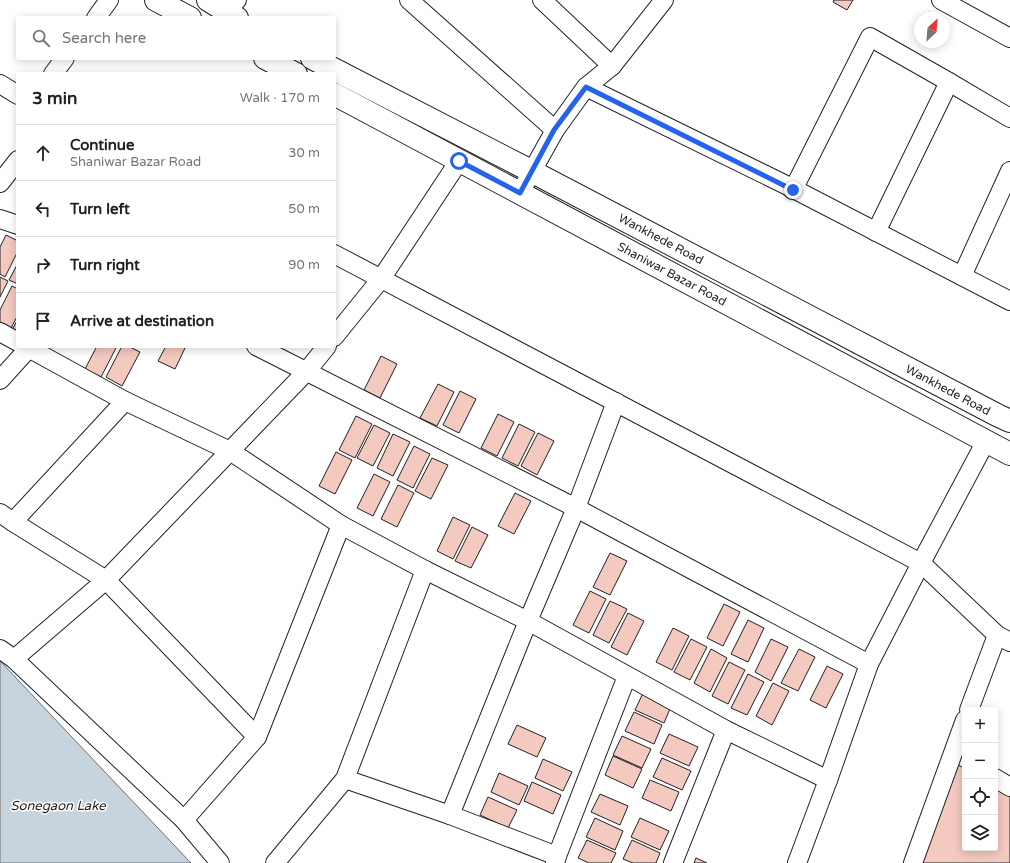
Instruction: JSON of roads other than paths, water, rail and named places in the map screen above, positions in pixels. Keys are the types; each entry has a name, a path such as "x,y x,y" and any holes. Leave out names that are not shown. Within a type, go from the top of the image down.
{"main road":[{"path":"156,0 186,16"},
{"path":"208,0 234,10"},
{"path":"270,60 292,72"},
{"name":"Wankhede Road","path":"316,60 1010,421"},
{"name":"Shaniwar Bazar Road","path":"336,95 1010,454"}],"street":[{"path":"97,16 109,0"},
{"path":"409,0 554,130"},
{"path":"542,0 612,66"},
{"path":"520,193 554,130 586,87 612,66 664,0"},
{"path":"941,0 1010,38"},
{"path":"793,190 870,37 1010,118"},
{"path":"54,72 64,60"},
{"path":"876,232 949,82"},
{"path":"0,84 16,94"},
{"path":"586,87 793,190 1010,301"},
{"path":"336,335 381,279 459,161"},
{"path":"0,183 16,163"},
{"path":"962,276 1010,171"},
{"path":"0,219 16,224"},
{"path":"336,255 921,563 1003,638 970,707"},
{"path":"0,332 16,341"},
{"path":"0,380 23,348"},
{"path":"28,348 125,401 230,451 341,525 425,570 528,621 726,730 828,780"},
{"path":"260,348 576,508 869,664"},
{"path":"220,863 184,820 7,654 106,580 306,372 325,348"},
{"path":"125,401 6,518 106,580 257,737"},
{"path":"450,815 528,621 576,508 616,402"},
{"path":"797,863 869,664 986,441"},
{"path":"184,820 257,737 341,525"},
{"path":"275,863 345,779 425,570"},
{"path":"345,779 450,815 556,859 627,676"},
{"path":"673,863 726,730"},
{"path":"913,863 959,758 962,739"},
{"path":"997,779 1010,787"}],"water":[{"name":"Sonegaon Lake","path":"0,661 191,863 0,863"}]}
